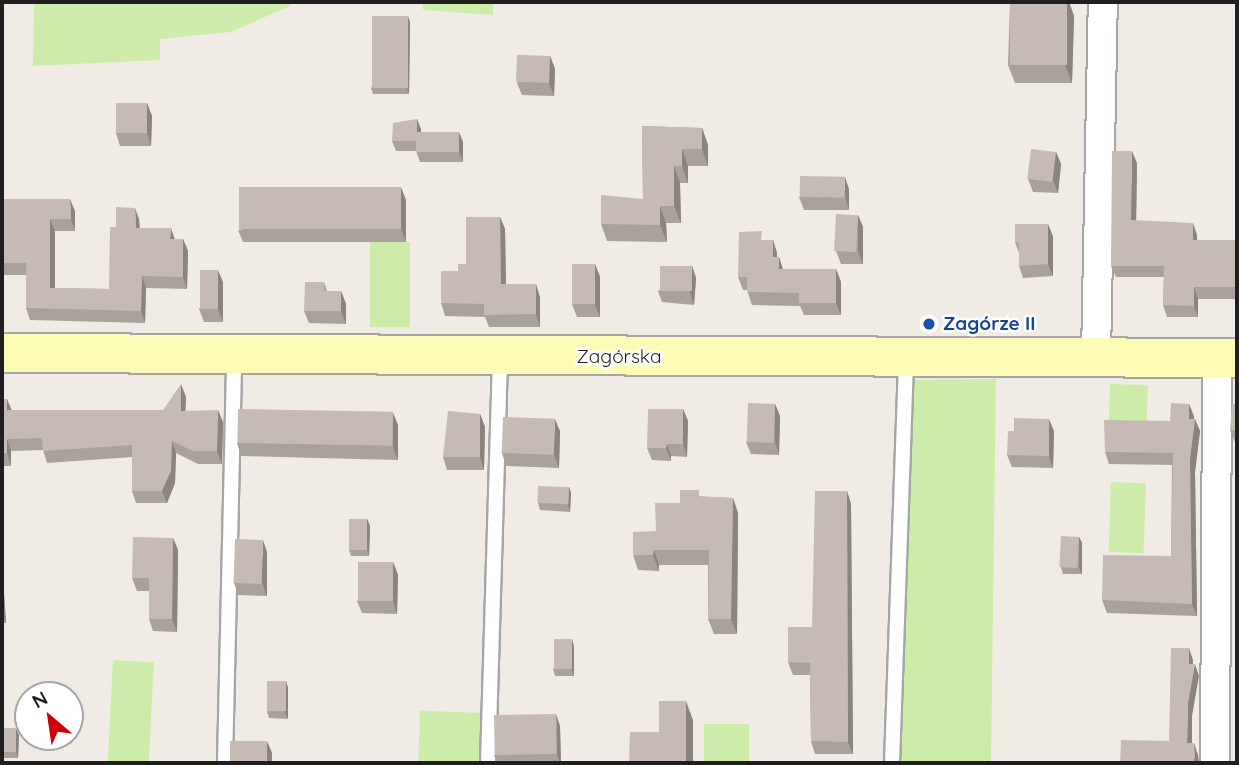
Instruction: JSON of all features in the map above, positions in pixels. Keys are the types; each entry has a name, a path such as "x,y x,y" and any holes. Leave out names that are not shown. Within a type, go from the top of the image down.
{"street":[{"path":"1096,357 1103,2"},
{"name":"Zagórska","path":"2,353 1227,358"},
{"path":"1215,763 1227,358"}],"lane":[{"path":"225,763 234,356"},
{"path":"892,763 906,356"},
{"path":"488,763 499,357"}],"green space":[{"path":"34,2 290,2 290,6 231,32 160,39 160,60 33,66"},
{"path":"423,2 493,2 493,15 423,10"},
{"path":"370,242 410,242 410,327 370,327"},
{"path":"996,379 991,763 892,763 898,745 912,380"},
{"path":"1110,384 1148,385 1147,423 1109,422"},
{"path":"1111,482 1146,483 1144,553 1109,552"},
{"path":"113,660 154,662 149,763 108,763"},
{"path":"420,711 484,713 482,763 418,761"},
{"path":"704,724 749,724 749,763 704,763"}],"building":[{"path":"1010,2 1067,2 1067,65 1010,65"},
{"path":"372,16 408,16 408,88 372,88"},
{"path":"517,55 550,56 549,83 516,82"},
{"path":"116,103 147,103 147,133 116,133"},
{"path":"417,119 417,132 459,132 459,152 416,152 416,141 392,141 393,123"},
{"path":"642,126 702,128 702,149 682,149 682,166 674,166 674,206 660,206 660,225 601,224 601,195 643,199"},
{"path":"1031,149 1056,152 1052,182 1027,179"},
{"path":"1112,151 1132,151 1131,220 1193,223 1193,240 1237,240 1237,287 1194,287 1194,306 1163,305 1164,266 1111,266"},
{"path":"800,176 845,177 845,198 800,197"},
{"path":"239,187 401,187 401,229 239,229"},
{"path":"2,199 70,199 71,219 50,219 50,288 109,289 110,227 116,227 116,207 135,208 136,228 171,228 170,239 183,239 183,277 142,276 141,311 26,308 26,263 2,263"},
{"path":"836,214 858,215 856,252 834,251"},
{"path":"466,217 500,217 501,284 536,284 536,314 484,315 484,304 441,303 441,271 458,271 458,264 466,264"},
{"path":"1015,224 1048,224 1048,264 1019,266 1019,243 1015,242"},
{"path":"762,231 761,240 773,240 773,257 779,257 779,269 836,269 836,303 799,303 799,293 747,292 747,277 738,277 739,232"},
{"path":"572,264 595,264 595,304 572,304"},
{"path":"660,266 692,266 692,291 660,291"},
{"path":"200,270 218,270 218,309 200,309"},
{"path":"305,282 324,282 324,291 341,291 341,311 304,311"},
{"path":"181,384 181,411 218,410 217,451 193,451 172,441 171,471 162,491 132,491 132,445 43,451 42,438 7,439 7,453 2,453 2,399 7,399 7,410 163,410"},
{"path":"748,403 775,404 774,443 747,442"},
{"path":"1171,403 1189,404 1189,419 1195,419 1190,459 1192,604 1102,600 1103,555 1171,556 1173,453 1105,452 1104,420 1170,421"},
{"path":"1232,404 1237,404 1237,430 1230,430"},
{"path":"238,409 393,412 392,446 237,443"},
{"path":"648,409 683,409 683,444 647,448"},
{"path":"448,411 480,414 480,457 443,457"},
{"path":"503,417 555,419 554,455 502,453"},
{"path":"1014,418 1049,419 1049,456 1007,455 1008,431 1014,431"},
{"path":"538,486 569,487 568,504 537,503"},
{"path":"680,490 699,490 699,496 733,498 731,619 708,619 709,550 654,550 653,555 633,555 633,532 656,531 655,503 680,503"},
{"path":"815,491 847,491 848,742 811,741 810,663 788,662 788,627 812,627"},
{"path":"349,519 367,519 367,550 349,550"},
{"path":"1061,536 1079,537 1077,568 1059,567"},
{"path":"133,537 173,538 172,619 149,619 149,578 132,578"},
{"path":"235,539 263,540 261,584 233,583"},
{"path":"358,562 393,562 393,601 358,601"},
{"path":"554,639 572,639 572,669 554,669"},
{"path":"1171,648 1189,648 1189,664 1195,664 1188,704 1187,743 1194,743 1194,763 1120,763 1121,740 1169,741"},
{"path":"267,681 286,681 286,711 267,711"},
{"path":"659,701 686,701 686,763 629,763 630,732 659,732"},
{"path":"556,714 557,754 495,755 494,715"},
{"path":"2,728 14,728 16,751 2,752"},
{"path":"230,741 267,741 267,763 230,763"}],"place":[{"name":"Zagórze II","path":"929,324"}]}
